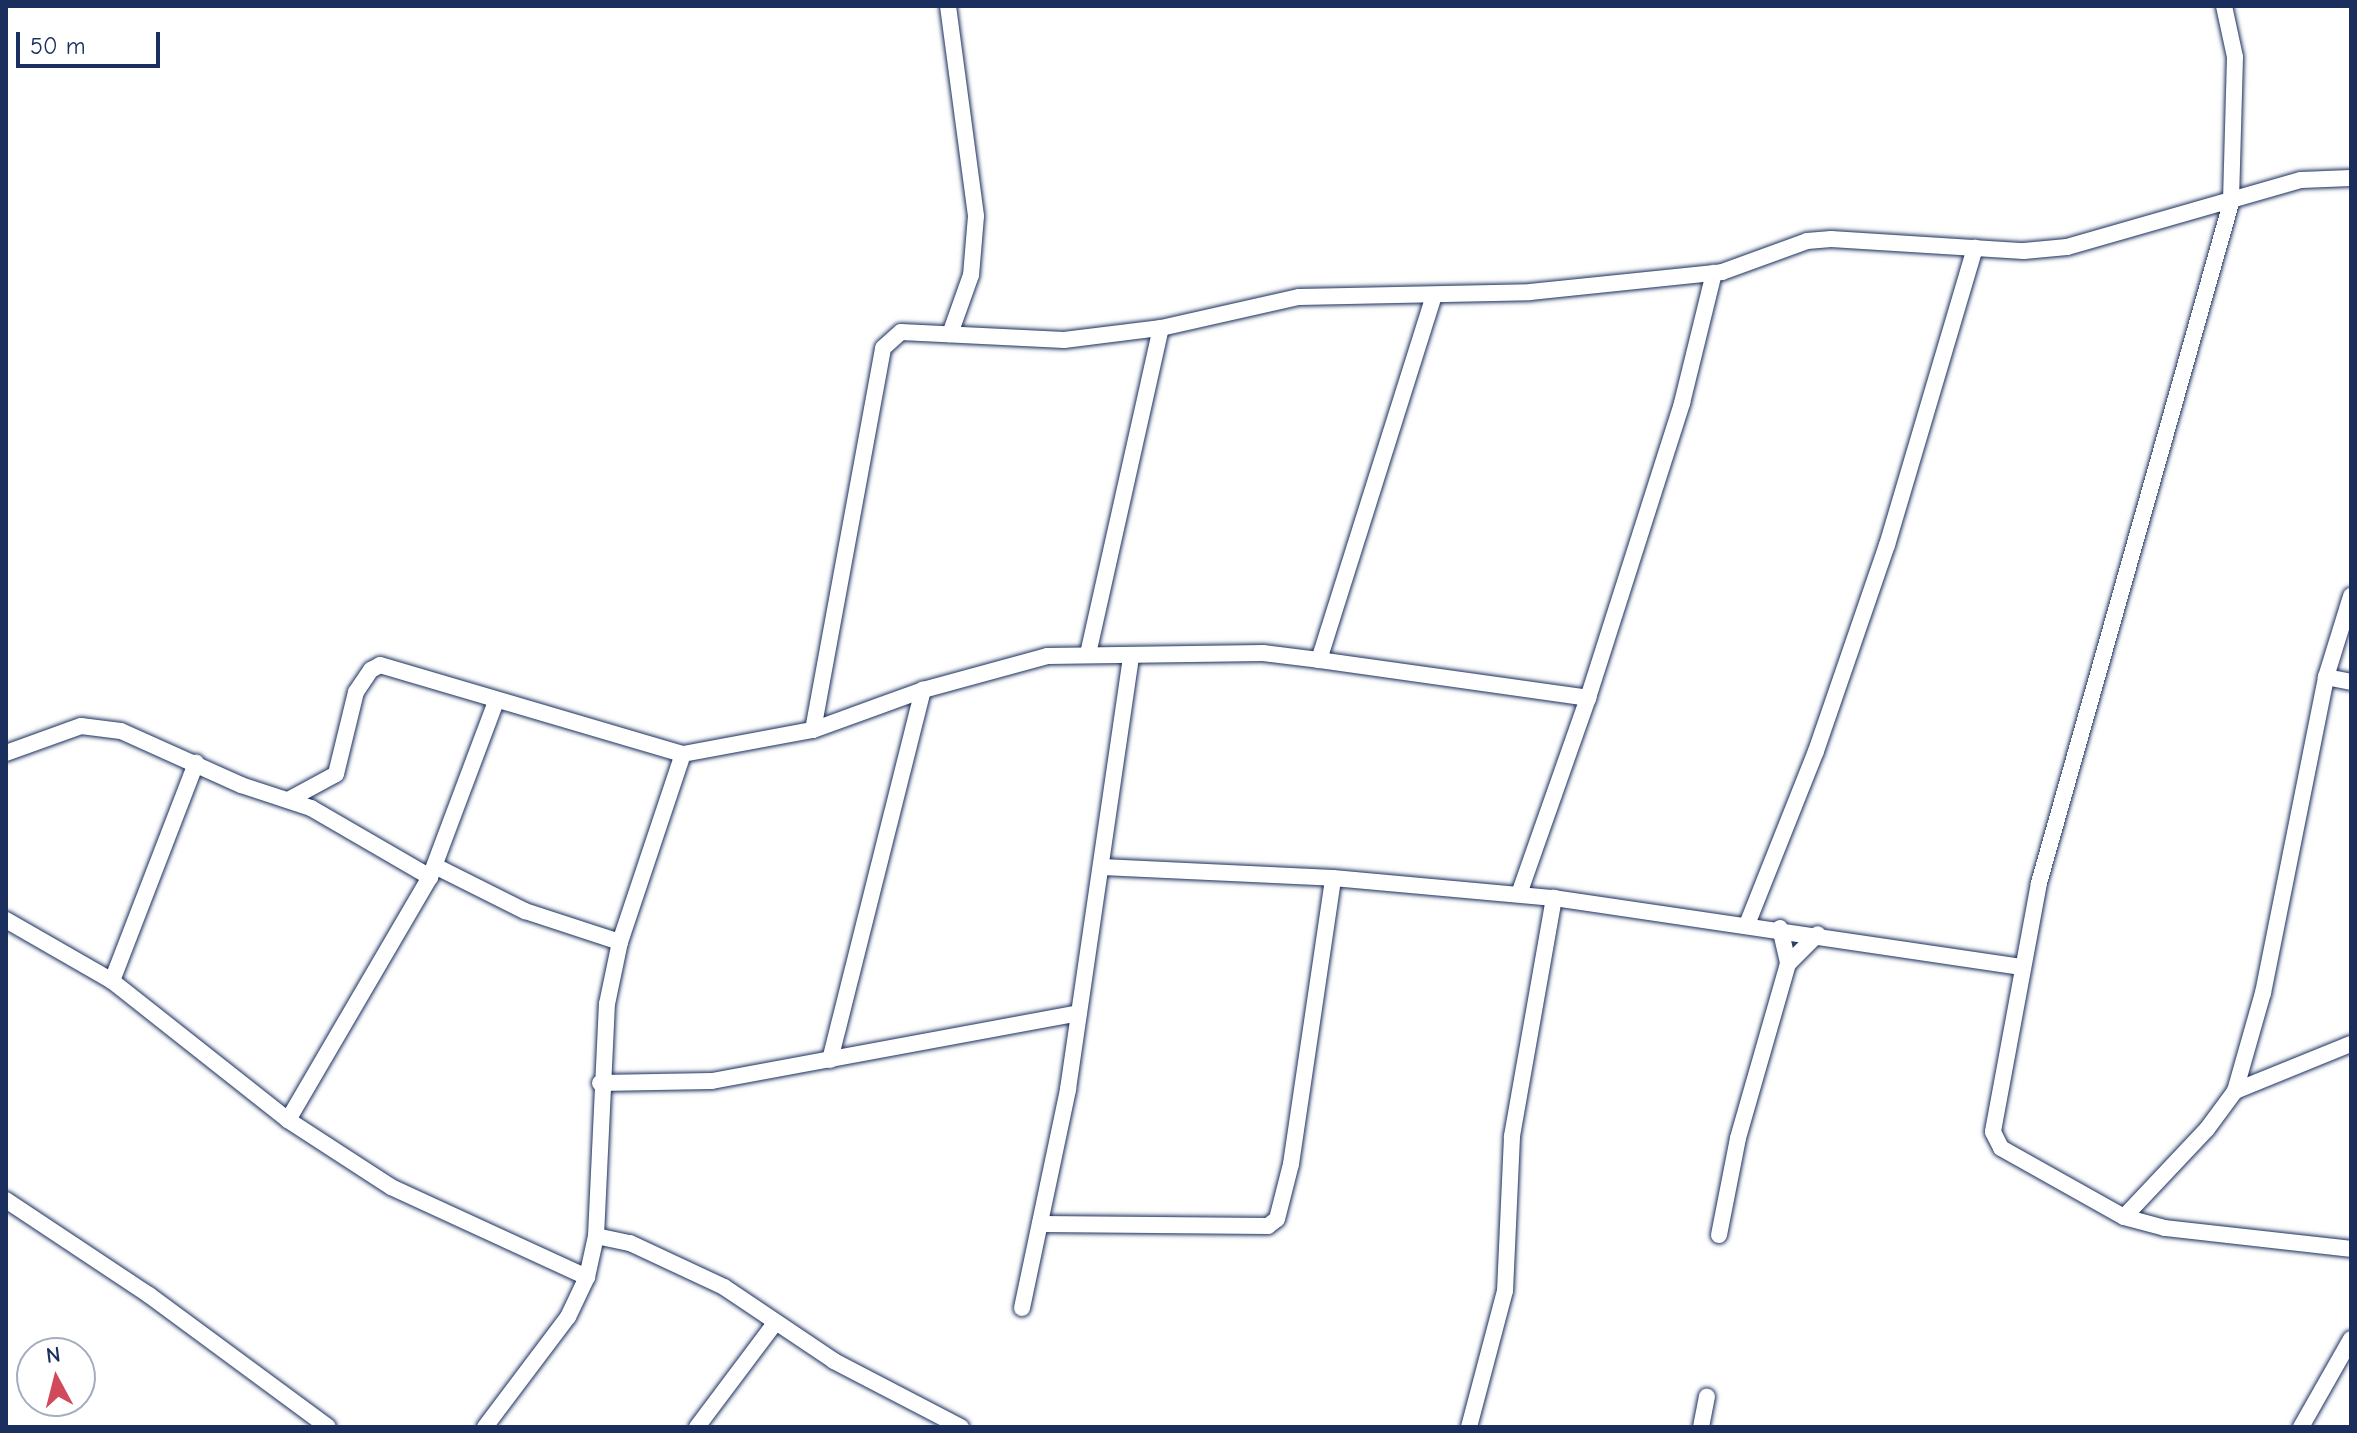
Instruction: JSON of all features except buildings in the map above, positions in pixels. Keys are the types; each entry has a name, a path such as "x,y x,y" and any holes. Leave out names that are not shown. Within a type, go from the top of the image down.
{"street":[{"path":"948,6 976,216 971,275 950,334"},
{"path":"2224,6 2235,57 2231,203 2065,788 2022,967 1993,1132 1996,1142 2124,1217 2165,1228 2351,1249"},
{"path":"813,730 883,348 901,332 1064,340 1161,328 1299,297 1434,296 1714,273 1807,241 1975,248 2067,247 2231,203 2301,180 2351,178"},
{"path":"1748,922 1816,751 1887,545 1975,248"},
{"path":"1519,894 1588,698 1682,403 1714,273"},
{"path":"1319,660 1434,296"},
{"path":"1088,654 1161,328"},
{"path":"2124,1217 2207,1129 2235,1091 2263,993 2326,677 2351,596"},
{"path":"290,799 336,774 348,718 371,670 390,666 496,701 683,754 813,730 923,690 1047,656 1263,653 1588,698"},
{"path":"1022,1308 1079,1013 1131,656"},
{"path":"2326,677 2351,682"},
{"path":"830,1060 873,871 923,690"},
{"path":"288,1120 433,872 496,701"},
{"path":"6,753 61,731 100,726 196,763 241,785 290,799 433,872 525,911 620,942"},
{"path":"485,1427 568,1317 587,1277 596,1236 600,1083 607,1004 620,942 683,754"},
{"path":"112,981 196,763"},
{"path":"1102,867 1333,878 1519,894 1748,922 2022,967"},
{"path":"1040,1224 1268,1226 1277,1219 1291,1164 1333,878"},
{"path":"1469,1427 1505,1291 1512,1136 1554,898"},
{"path":"6,920 112,981 288,1120 391,1187 587,1277"},
{"path":"1719,1235 1738,1138 1788,964 1780,928"},
{"path":"1788,964 1818,934"},
{"path":"600,1083 712,1081 1079,1013"},
{"path":"2235,1091 2351,1044"},
{"path":"6,1200 161,1303 328,1427"},
{"path":"596,1236 630,1243 724,1287 834,1361 961,1427"},
{"path":"697,1427 775,1323"},
{"path":"2301,1427 2351,1339"},
{"path":"1701,1427 1707,1397"}]}
